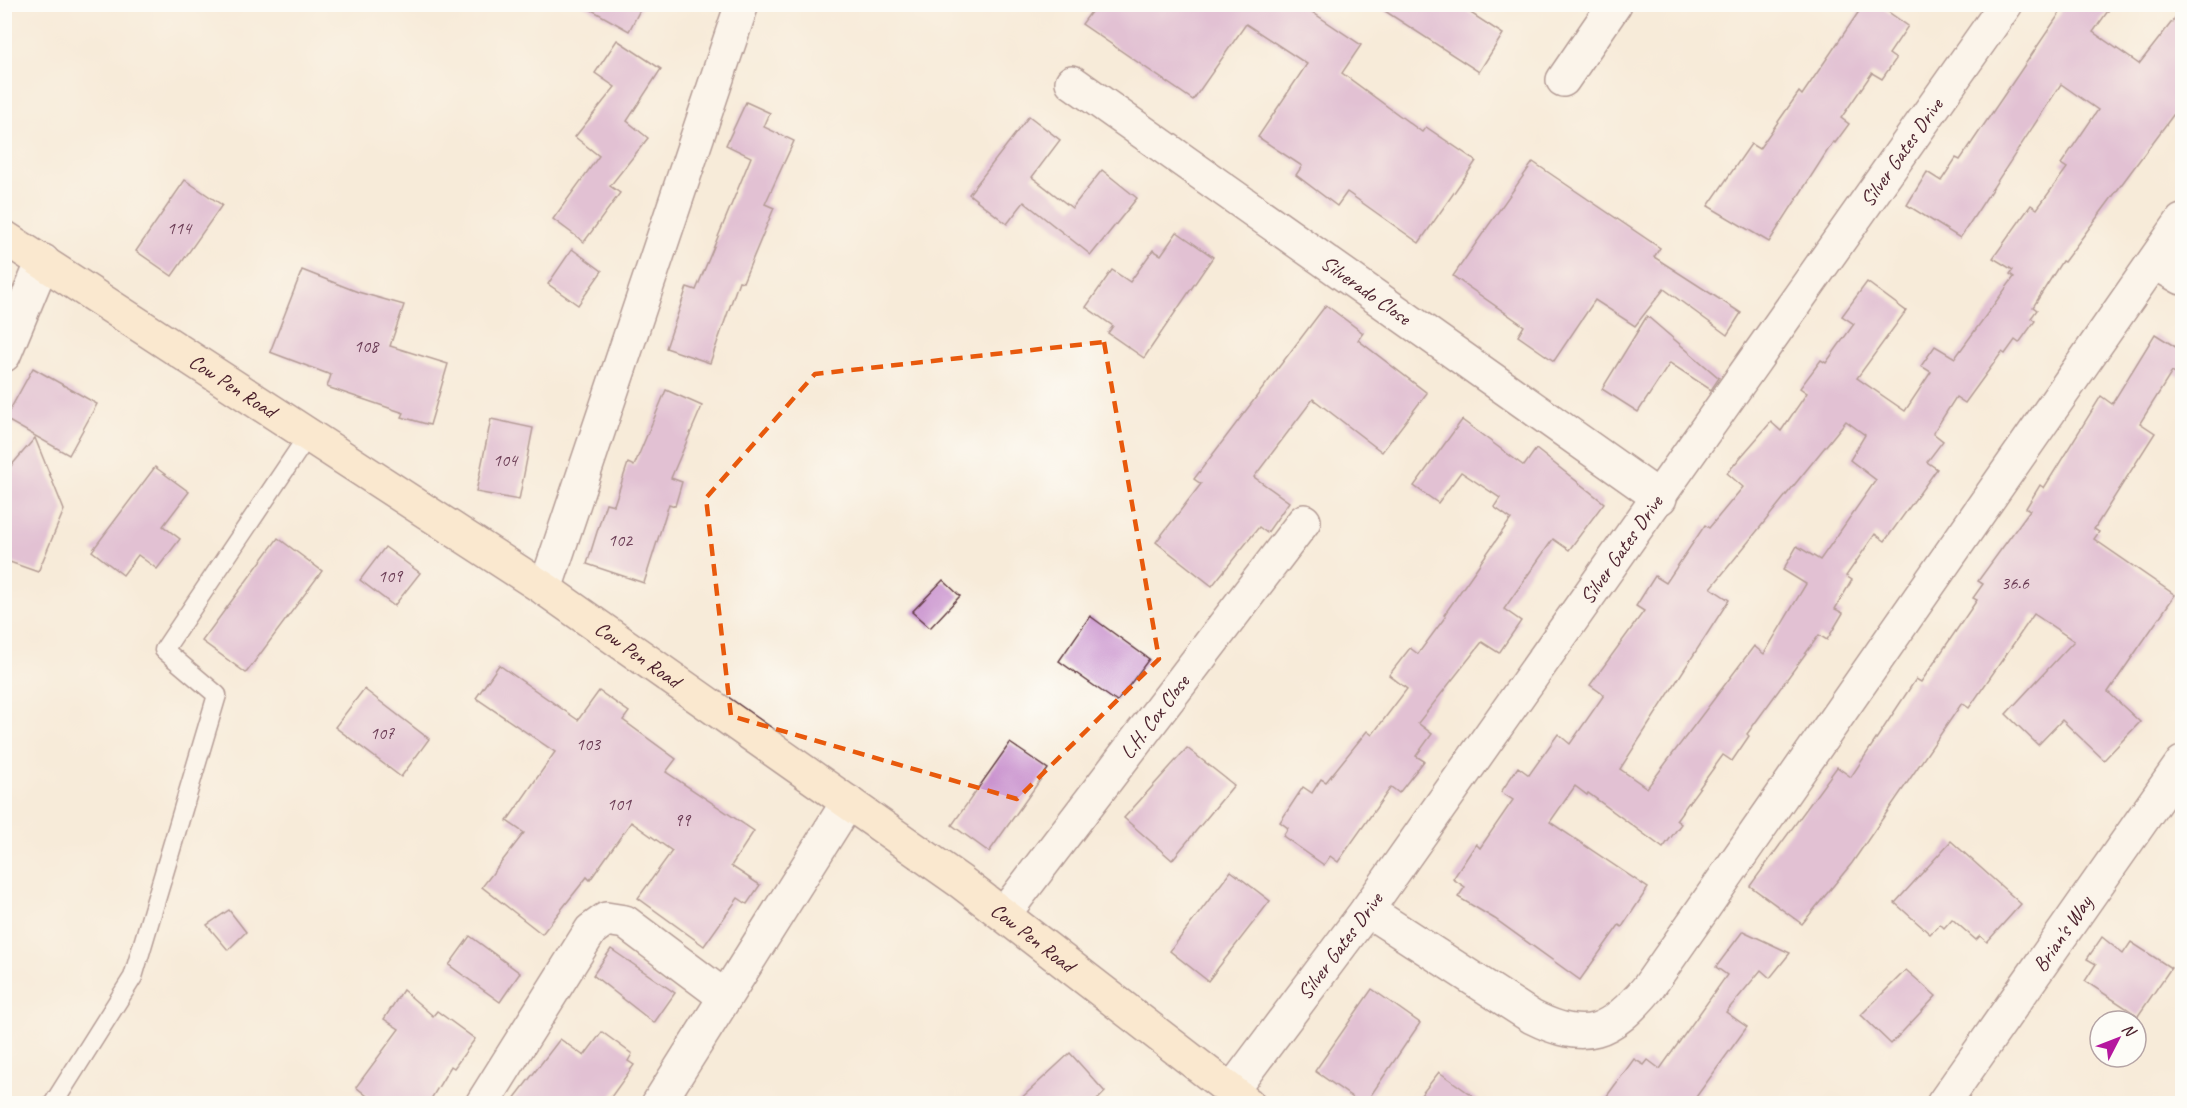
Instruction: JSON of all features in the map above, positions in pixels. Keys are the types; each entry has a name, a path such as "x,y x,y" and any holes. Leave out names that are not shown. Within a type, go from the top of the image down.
{"main road":[{"name":"Cow Pen Road","path":"4,237 545,589 1004,914 1240,1097"}],"street":[{"path":"545,589 742,4"},
{"path":"1563,80 1615,4"},
{"name":"Silver Gates Drive","path":"1240,1097 1367,910 1660,498 2006,4"},
{"name":"Silverado Close","path":"1072,82 1660,498"},
{"path":"1367,910 1532,1017 1553,1027 1564,1031 1592,1031 1618,1019 1648,988 2182,221"},
{"path":"4,355 43,261"},
{"path":"2154,262 2182,278"},
{"name":"L.H. Cox Close","path":"1004,914 1304,521"},
{"name":"Brian's Way","path":"1942,1104 2182,763"},
{"path":"658,1104 848,802"},
{"path":"482,1104 591,930 606,920 625,922 725,997"}],"lane":[{"path":"53,1104 133,977 217,695 165,650 309,434"}],"highlighted area":[{"path":"1104,342 1159,659 1017,799 731,716 706,498 815,374"}],"building":[{"path":"581,4 643,4 629,31"},
{"path":"1097,4 1300,4 1361,45 1342,73 1422,132 1426,127 1476,161 1419,243 1347,192 1337,206 1296,175 1302,166 1258,137 1307,64 1246,24 1193,100 1082,24"},
{"path":"1374,4 1457,4 1503,34 1479,72"},
{"path":"1864,4 1877,4 1908,26 1889,54 1896,59 1882,79 1872,73 1841,118 1849,124 1835,143 1833,142 1769,242 1708,206 1751,144 1759,149 1799,92 1802,95"},
{"path":"2066,4 2113,4 2093,32 2139,64 2182,9 2182,103 2064,262 2062,261 2033,307 2037,310 2031,318 2035,321 2019,343 2015,340 2005,354 2002,352 1965,403 1956,397 1933,433 1943,441 1927,462 1937,469 1885,541 1875,534 1846,576 1852,580 1835,609 1843,613 1827,640 1819,635 1747,734 1749,736 1732,761 1723,755 1676,820 1681,824 1663,848 1575,786 1550,822 1648,888 1622,927 1619,925 1580,980 1495,919 1458,897 1465,887 1453,879 1476,844 1480,848 1513,800 1501,792 1518,767 1529,775 1558,734 1570,744 1604,695 1590,685 1644,611 1636,606 1655,576 1666,583 1705,525 1709,528 1743,487 1727,473 1771,422 1781,431 1807,393 1800,388 1821,360 1826,363 1854,324 1842,316 1867,282 1906,311 1857,378 1905,411 1931,372 1921,366 1935,346 1955,358 2014,277 2010,274 2013,270 1993,258 2031,205 2037,209 2067,168 2061,164 2098,110 2061,84 1960,238 1907,205 1927,172 1941,181 1956,158 1960,160","holes":["1846,421 1865,435 1850,460 1876,480 1820,560 1797,546 1783,570 1806,584 1764,654 1754,646 1647,788 1620,769 1729,600 1711,588"]},
{"path":"617,40 661,69 627,121 648,138 610,186 620,193 584,242 553,219 599,156 575,137 615,87 595,73"},
{"path":"746,102 770,113 764,127 794,141 765,204 774,208 743,282 739,281 710,363 666,348 687,287 696,290 751,157 726,145"},
{"path":"1029,116 1060,140 1032,177 1072,208 1102,170 1137,198 1091,255 1024,202 1007,224 969,194"},
{"path":"1533,162 1660,248 1654,257 1741,313 1727,335 1664,289 1635,326 1595,300 1554,361 1518,336 1524,326 1453,276"},
{"path":"185,180 222,205 172,276 136,251"},
{"path":"1177,232 1213,257 1144,358 1108,333 1113,326 1086,307 1112,270 1130,282 1153,250 1161,255"},
{"path":"572,249 602,271 578,305 548,284"},
{"path":"302,270 358,292 404,305 390,346 448,364 430,425 402,417 404,413 327,387 331,375 270,352"},
{"path":"1326,305 1363,333 1358,340 1427,393 1382,452 1313,399 1254,477 1289,502 1267,533 1259,527 1212,586 1156,542 1201,484 1194,479"},
{"path":"1647,316 1719,378 1711,390 1670,363 1638,412 1602,389"},
{"path":"2155,334 2182,351 2182,379 2172,372 2140,423 2155,433 2094,529 2099,532 2094,539 2175,595 2108,692 2140,722 2104,760 2062,720 2038,745 2006,714 2074,641 2034,614 1969,708 1962,703 1852,863 1802,924 1750,886 1837,767 1851,777 1916,679 1921,682 1977,600 1973,598 1983,584 1978,581 2030,510 2026,508 2040,485 2044,488 2101,396 2112,404"},
{"path":"33,368 97,404 69,455 5,419"},
{"path":"666,390 702,406 671,478 682,482 675,506 669,504 644,583 587,564 606,503 614,505 628,463 634,466"},
{"path":"491,419 533,428 519,500 476,492"},
{"path":"1462,420 1524,466 1536,449 1604,503 1569,550 1553,539 1504,609 1521,621 1499,653 1482,642 1418,723 1432,734 1416,756 1424,761 1399,793 1391,787 1338,862 1330,856 1324,865 1283,836 1288,828 1280,822 1303,787 1312,793 1321,779 1326,782 1367,731 1372,735 1407,689 1389,675 1410,648 1418,654 1511,519 1494,507 1500,498 1461,472 1438,503 1414,486"},
{"path":"35,438 64,510 38,572 4,560 4,474"},
{"path":"155,467 189,492 163,526 180,539 157,569 138,555 123,575 92,551"},
{"path":"278,538 322,571 246,673 202,641"},
{"path":"385,547 420,573 394,606 360,580"},
{"path":"943,580 960,596 930,628 912,612"},
{"path":"1090,616 1149,659 1117,702 1059,661"},
{"path":"499,665 578,720 599,691 629,712 623,720 676,759 666,772 754,831 731,866 760,885 747,904 738,898 704,946 638,898 672,851 631,822 590,880 587,877 542,934 482,887 524,833 507,821 555,752 476,698"},
{"path":"364,689 429,739 401,777 335,727"},
{"path":"1010,743 1048,769 989,852 952,825"},
{"path":"1187,748 1234,785 1172,860 1124,818"},
{"path":"1951,841 2021,904 1987,942 1980,936 1976,940 1952,919 1944,928 1940,924 1930,934 1895,903"},
{"path":"1231,871 1270,901 1208,981 1170,951"},
{"path":"229,910 246,932 228,950 207,925"},
{"path":"1743,931 1790,953 1770,978 1761,970 1726,1012 1747,1027 1691,1104 1601,1104 1634,1059 1644,1065 1648,1060 1660,1069 1727,975 1716,967"},
{"path":"470,936 520,973 500,1002 449,965"},
{"path":"2102,937 2123,954 2131,942 2171,968 2143,1009 2127,1009 2085,981 2096,964 2087,959"},
{"path":"611,949 675,993 654,1023 593,975"},
{"path":"1906,970 1936,996 1891,1044 1861,1015"},
{"path":"1372,989 1420,1023 1365,1104 1362,1104 1315,1071"},
{"path":"403,990 433,1016 437,1011 475,1039 454,1068 451,1066 428,1104 377,1104 356,1087 399,1029 384,1019"},
{"path":"602,1032 632,1054 628,1061 634,1065 606,1104 510,1104 560,1039 584,1056"},
{"path":"1070,1053 1105,1092 1093,1104 1015,1104"},
{"path":"1439,1072 1484,1104 1414,1104"}]}
